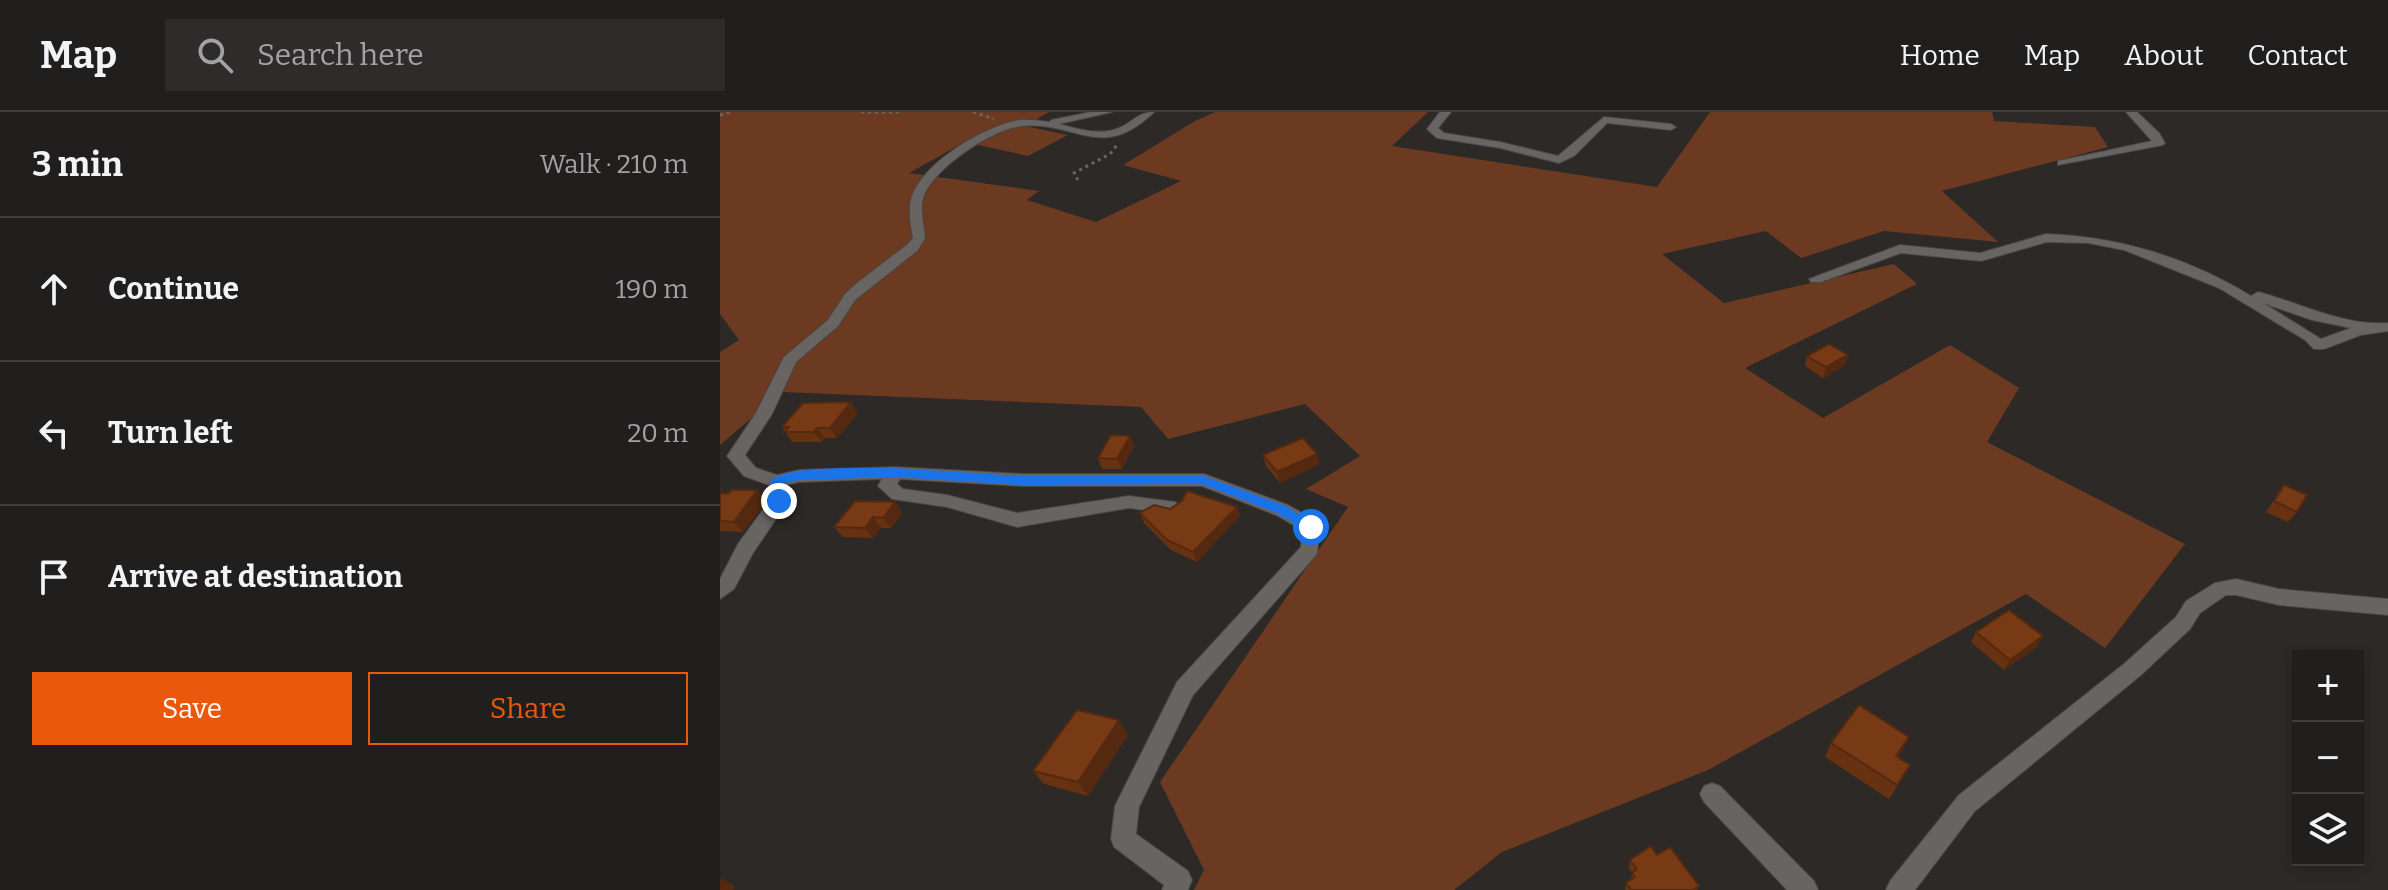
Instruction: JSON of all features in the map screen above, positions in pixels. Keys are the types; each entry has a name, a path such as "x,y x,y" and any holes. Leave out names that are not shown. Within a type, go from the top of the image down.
{"street":[{"path":"1037,124 1107,112"},
{"path":"1149,112 1123,130 1098,134 1020,123 952,155 918,196 919,238 913,247 862,286 850,297 833,323 789,360 764,414 728,458 750,472 777,481 799,476 895,473 1024,480 1204,480 1282,510 1311,527 1310,549 1185,689 1127,806 1123,839 1179,880 1175,890"},
{"path":"1446,112 1432,129 1441,136 1500,145 1559,160 1581,144 1604,120 1671,127"},
{"path":"2062,163 2159,143 2131,112"},
{"path":"1816,279 1900,249 1981,257 2046,238 2088,239 2128,247 2317,317 2370,328"},
{"path":"2224,285 2310,337 2319,346 2337,336 2388,327"},
{"path":"895,473 887,486 898,495 947,501 1017,520 1129,502 1175,508"},
{"path":"720,591 779,501 777,481"},
{"path":"1899,890 1967,803 2133,669 2183,623 2193,607 2222,588 2236,587 2279,597 2388,607"},
{"path":"1712,794 1805,890"}],"path":[{"path":"720,115 730,112"},
{"path":"861,112 903,112"},
{"path":"1078,180 1074,173 1110,154 1125,137 1123,130"}],"shaded area":[{"path":"720,112 1049,112 1025,126 1068,135 1028,156 965,142 909,173 1039,191 1027,200 1096,222 1181,181 1123,165 1215,112 1428,112 1392,146 1657,187 1710,112 1992,112 1994,121 2095,127 2108,147 1942,191 1998,242 1884,231 1801,258 1766,231 1662,254 1724,303 1894,264 1917,284 1745,368 1823,418 1950,345 2019,388 1987,442 2185,544 2105,648 2026,594 1708,770 1502,852 1454,890 1194,890 1204,870 1160,782 1348,507 1306,489 1360,456 1305,404 1168,439 1141,407 782,392 720,445 720,352 739,340 720,314"}],"building":[{"path":"1829,344 1848,355 1826,367 1807,356"},
{"path":"851,402 830,428 817,428 814,432 784,432 789,427 782,427 803,403"},
{"path":"1111,435 1130,436 1117,459 1098,458"},
{"path":"1303,438 1317,454 1277,472 1263,455"},
{"path":"2284,485 2307,495 2297,512 2274,501"},
{"path":"732,490 757,490 734,522 720,521 720,493 728,494"},
{"path":"1187,491 1237,507 1193,552 1167,540 1140,513 1154,505 1170,509 1182,501"},
{"path":"855,501 895,502 883,518 873,517 865,528 834,527"},
{"path":"2009,610 2043,636 2010,660 1976,632"},
{"path":"1859,705 1909,737 1896,756 1910,765 1897,785 1831,743"},
{"path":"1077,710 1119,720 1078,782 1033,771"},
{"path":"1651,846 1657,855 1670,847 1699,886 1693,890 1631,890 1626,883 1635,877 1632,873 1637,869 1630,860"}],"route":[{"path":"779,501 777,481 799,476 895,473 1024,480 1204,480 1282,510 1311,527"}]}
